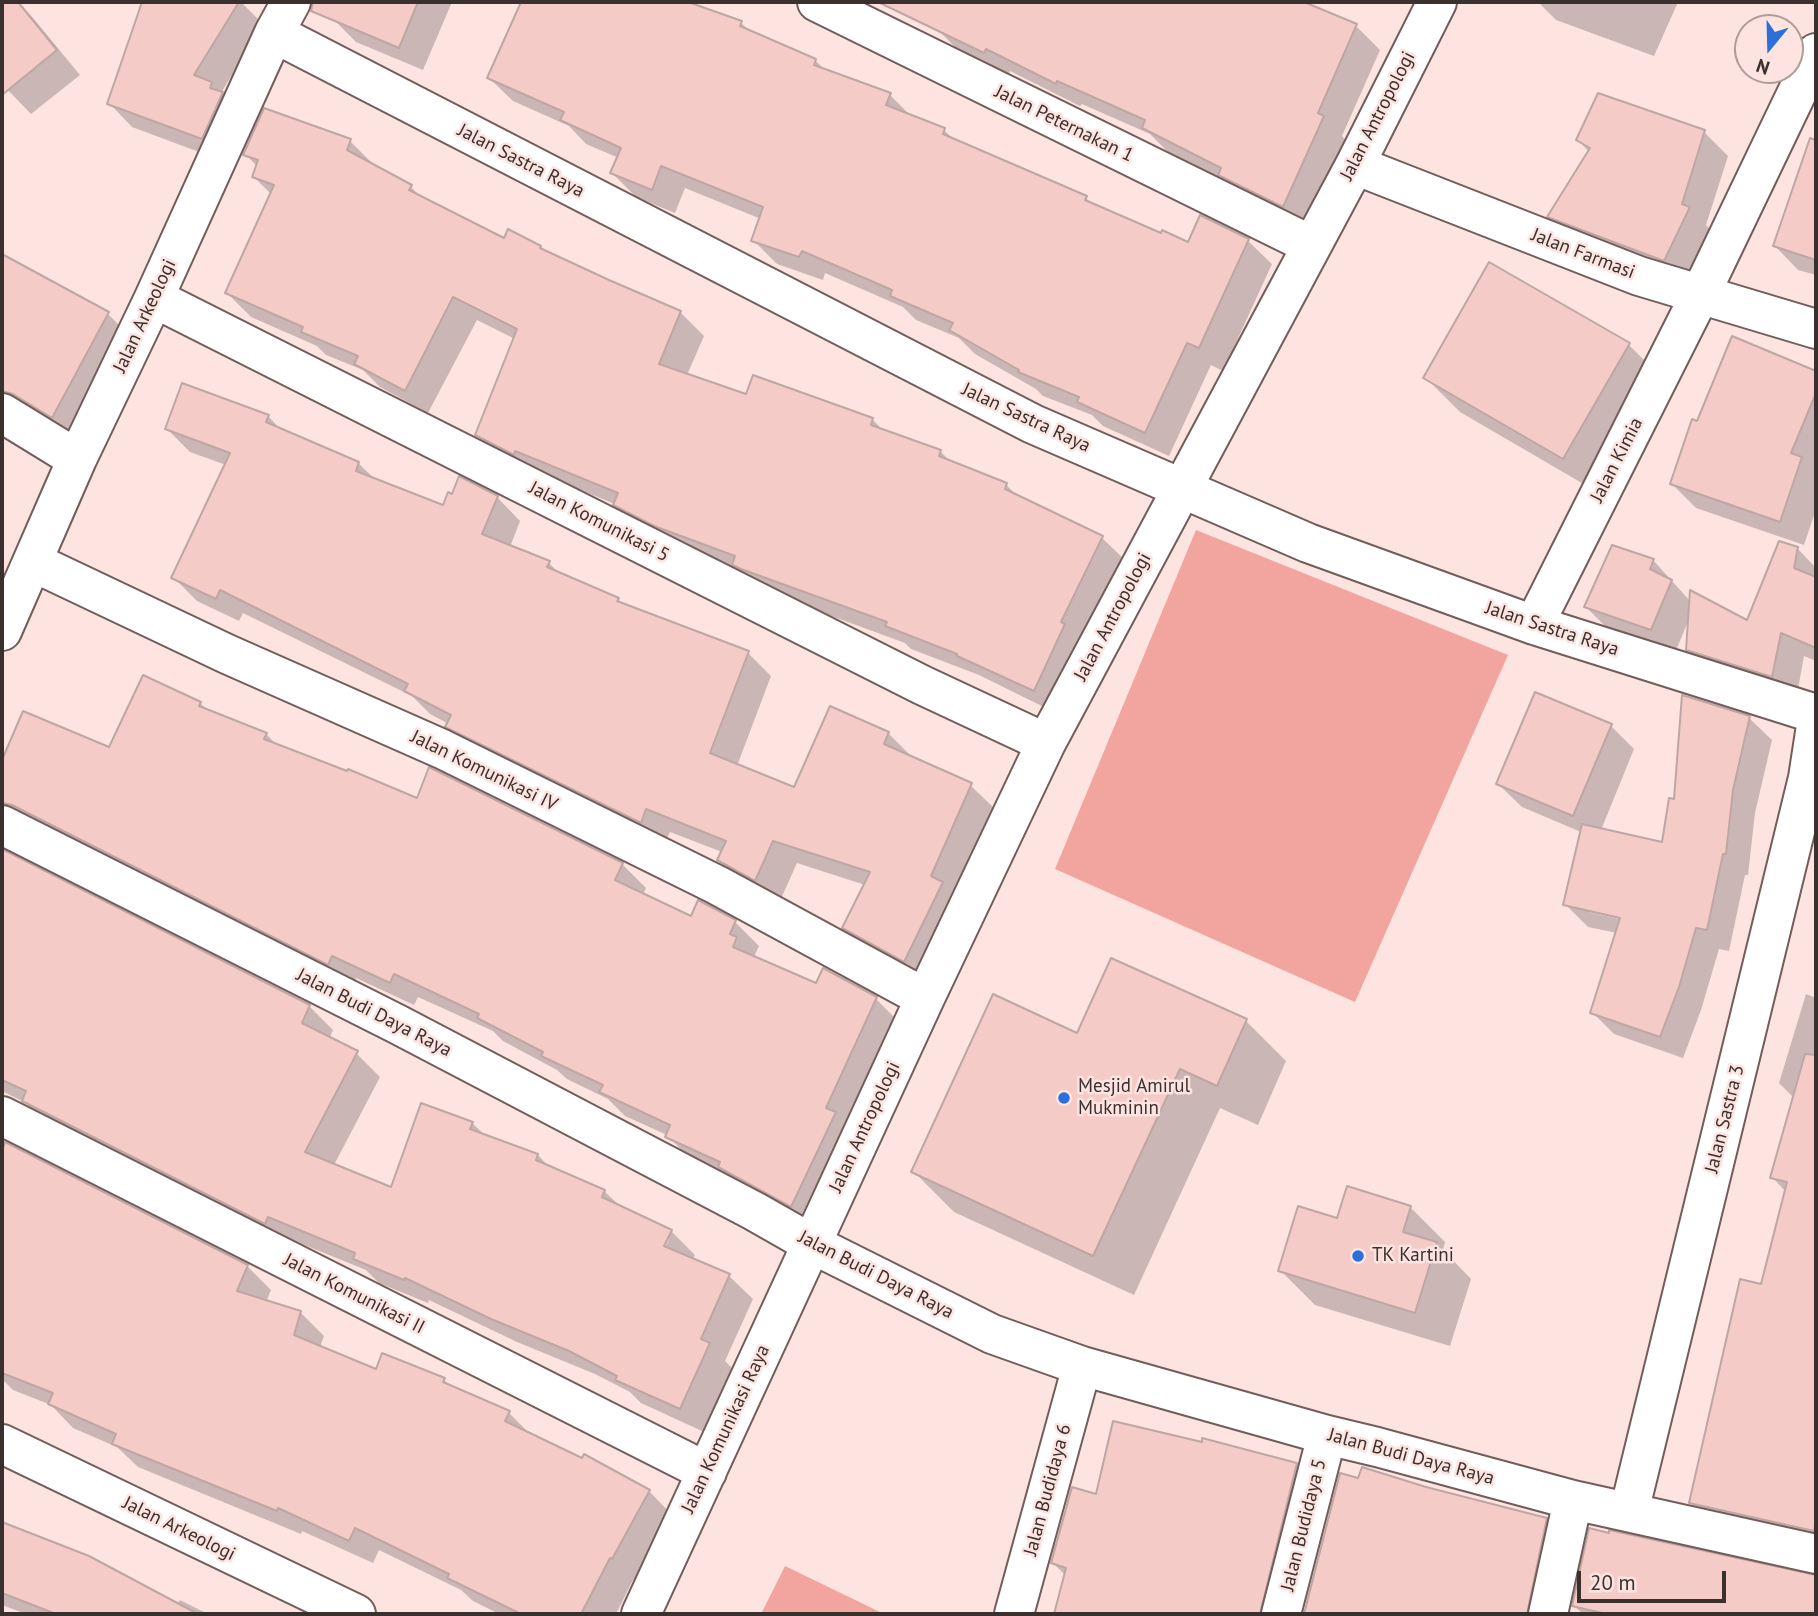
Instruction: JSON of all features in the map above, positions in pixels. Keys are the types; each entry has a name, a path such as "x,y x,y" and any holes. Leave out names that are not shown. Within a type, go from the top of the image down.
{"street":[{"name":"Jalan Peternakan 1","path":"817,2 1311,245"},
{"name":"Jalan Antropologi","path":"812,1244 1046,743 1355,165 1436,2"},
{"name":"Jalan Arkeologi","path":"2,631 77,459 283,18"},
{"name":"Jalan Sastra Raya","path":"283,18 1033,424 1308,543 1534,625 1816,714"},
{"name":"Jalan Kimia","path":"1534,625 1700,295 1816,53"},
{"name":"Jalan Farmasi","path":"1355,165 1639,276 1816,329"},
{"name":"Jalan Komunikasi 5","path":"154,298 922,685 1046,743"},
{"path":"2,413 77,459"},
{"name":"Jalan Komunikasi IV","path":"33,562 227,654 442,749 717,885 925,998"},
{"name":"Jalan Sastra 3","path":"1629,1512 1808,778 1816,726"},
{"name":"Jalan Budi Daya Raya","path":"2,825 397,1024 754,1210 812,1244 992,1334 1082,1366 1327,1435 1573,1500 1816,1554"},
{"name":"Jalan Komunikasi II","path":"2,1116 707,1472"},
{"name":"Jalan Komunikasi Raya","path":"641,1614 812,1244"},
{"name":"Jalan Budidaya 6","path":"1014,1614 1082,1366"},
{"name":"Jalan Budidaya 5","path":"1281,1614 1327,1435"},
{"name":"Jalan Arkeologi","path":"2,1444 356,1614"},
{"path":"1548,1614 1573,1500"}],"shaded area":[{"path":"1196,530 1508,655 1355,1002 1055,869"},
{"path":"785,1566 882,1613 761,1614"}],"building":[{"path":"2,2 18,2 57,50 2,95"},
{"path":"142,2 239,2 194,75 212,82 210,88 223,92 202,139 107,104"},
{"path":"313,2 418,2 399,48 311,11"},
{"path":"521,2 688,2 742,21 740,26 816,59 814,65 891,93 886,105 945,128 943,134 1087,196 1085,200 1161,233 1162,230 1188,242 1200,215 1249,239 1199,348 1187,343 1145,433 1077,402 1079,397 1018,372 1019,370 949,330 953,323 890,296 892,290 802,251 799,257 751,241 763,207 661,166 652,190 610,173 621,148 560,120 564,112 487,78"},
{"path":"878,2 1304,2 1357,24 1318,113 1324,116 1283,207 1218,175 1221,168 1142,128 1145,120 1057,81 1056,84 986,49 984,53"},
{"path":"1598,93 1705,130 1682,204 1690,207 1664,261 1547,217 1590,148 1576,140"},
{"path":"264,108 351,139 347,150 412,185 409,190 504,238 508,229 541,246 540,248 681,311 659,364 746,394 753,375 873,418 871,425 941,450 939,456 1007,483 1005,489 1103,536 1061,622 1065,624 1034,691 957,654 885,626 887,622 732,565 735,556 654,526 613,505 618,493 515,451 514,455 475,435 517,329 453,297 405,391 354,364 358,356 301,332 303,327 225,293 274,185 252,177 258,160 243,155"},
{"path":"1810,138 1816,140 1816,260 1773,246"},
{"path":"2,254 109,312 52,418 13,394 2,391"},
{"path":"1489,262 1630,343 1563,459 1423,378"},
{"path":"1732,336 1816,371 1816,393 1791,453 1802,457 1780,522 1670,484 1692,419 1697,421"},
{"path":"182,383 269,415 266,422 359,462 356,471 443,505 448,492 452,494 459,476 498,496 482,534 550,561 547,567 619,598 617,601 749,651 710,753 794,787 830,706 889,732 884,744 972,783 931,876 943,882 904,962 842,928 870,872 773,841 755,881 717,860 726,841 646,809 641,823 445,727 451,715 404,691 408,684 220,590 216,599 171,578 230,453 165,429"},
{"path":"1779,541 1798,547 1794,568 1816,577 1816,648 1781,633 1772,677 1686,650 1690,590 1747,620"},
{"path":"1612,545 1654,559 1650,569 1672,580 1651,630 1584,607"},
{"path":"143,675 201,702 199,706 267,733 264,739 347,771 348,769 417,798 429,767 623,863 615,880 691,916 698,900 736,920 730,934 737,937 733,947 816,983 823,968 877,997 826,1108 836,1112 791,1207 718,1167 720,1162 665,1137 670,1125 599,1092 603,1085 541,1056 543,1052 477,1018 479,1014 394,974 390,983 332,956 328,965 12,805 2,803 2,760 23,711 109,747"},
{"path":"1535,692 1612,724 1573,816 1496,784"},
{"path":"1682,695 1750,716 1733,790 1726,854 1723,854 1707,930 1696,928 1679,987 1660,1037 1590,1013 1620,918 1563,905 1582,824 1662,842 1669,798 1674,799"},
{"path":"2,849 310,1005 302,1023 358,1051 305,1152 391,1187 421,1103 473,1122 470,1129 538,1154 536,1160 605,1190 602,1197 672,1230 664,1246 730,1274 701,1339 710,1343 680,1409 615,1380 617,1376 569,1351 491,1319 405,1278 404,1280 353,1259 355,1253 268,1217 265,1224 22,1101 26,1091 2,1080"},
{"path":"1111,958 1247,1019 1217,1086 1180,1069 1093,1256 911,1172 993,994 1077,1033"},
{"path":"1805,1054 1816,1055 1814,1531 1689,1503 1740,1279 1761,1284 1787,1182 1770,1178"},
{"path":"5,1142 248,1265 237,1291 301,1311 294,1335 376,1369 382,1353 445,1378 443,1382 510,1411 505,1421 582,1458 584,1454 650,1490 581,1614 521,1614 447,1578 449,1574 355,1528 349,1541 278,1508 277,1511 112,1444 116,1434 48,1404 53,1393 2,1373 2,1151"},
{"name":"TK Kartini","path":"1347,1186 1411,1206 1403,1232 1437,1242 1415,1313 1278,1271 1298,1206 1337,1218"},
{"path":"1113,1421 1202,1442 1202,1438 1297,1463 1260,1614 1054,1614 1066,1568 1051,1563 1072,1487 1096,1494"},
{"path":"1362,1467 1426,1487 1547,1518 1527,1614 1304,1614 1340,1473 1358,1478"},
{"path":"2,1522 89,1556 198,1614 56,1614 2,1593"},
{"path":"1589,1528 1816,1575 1816,1614 1606,1614 1572,1606"}],"place":[{"name":"Mesjid Amirul Mukminin","path":"1064,1098"},
{"name":"TK Kartini","path":"1358,1256"}]}
